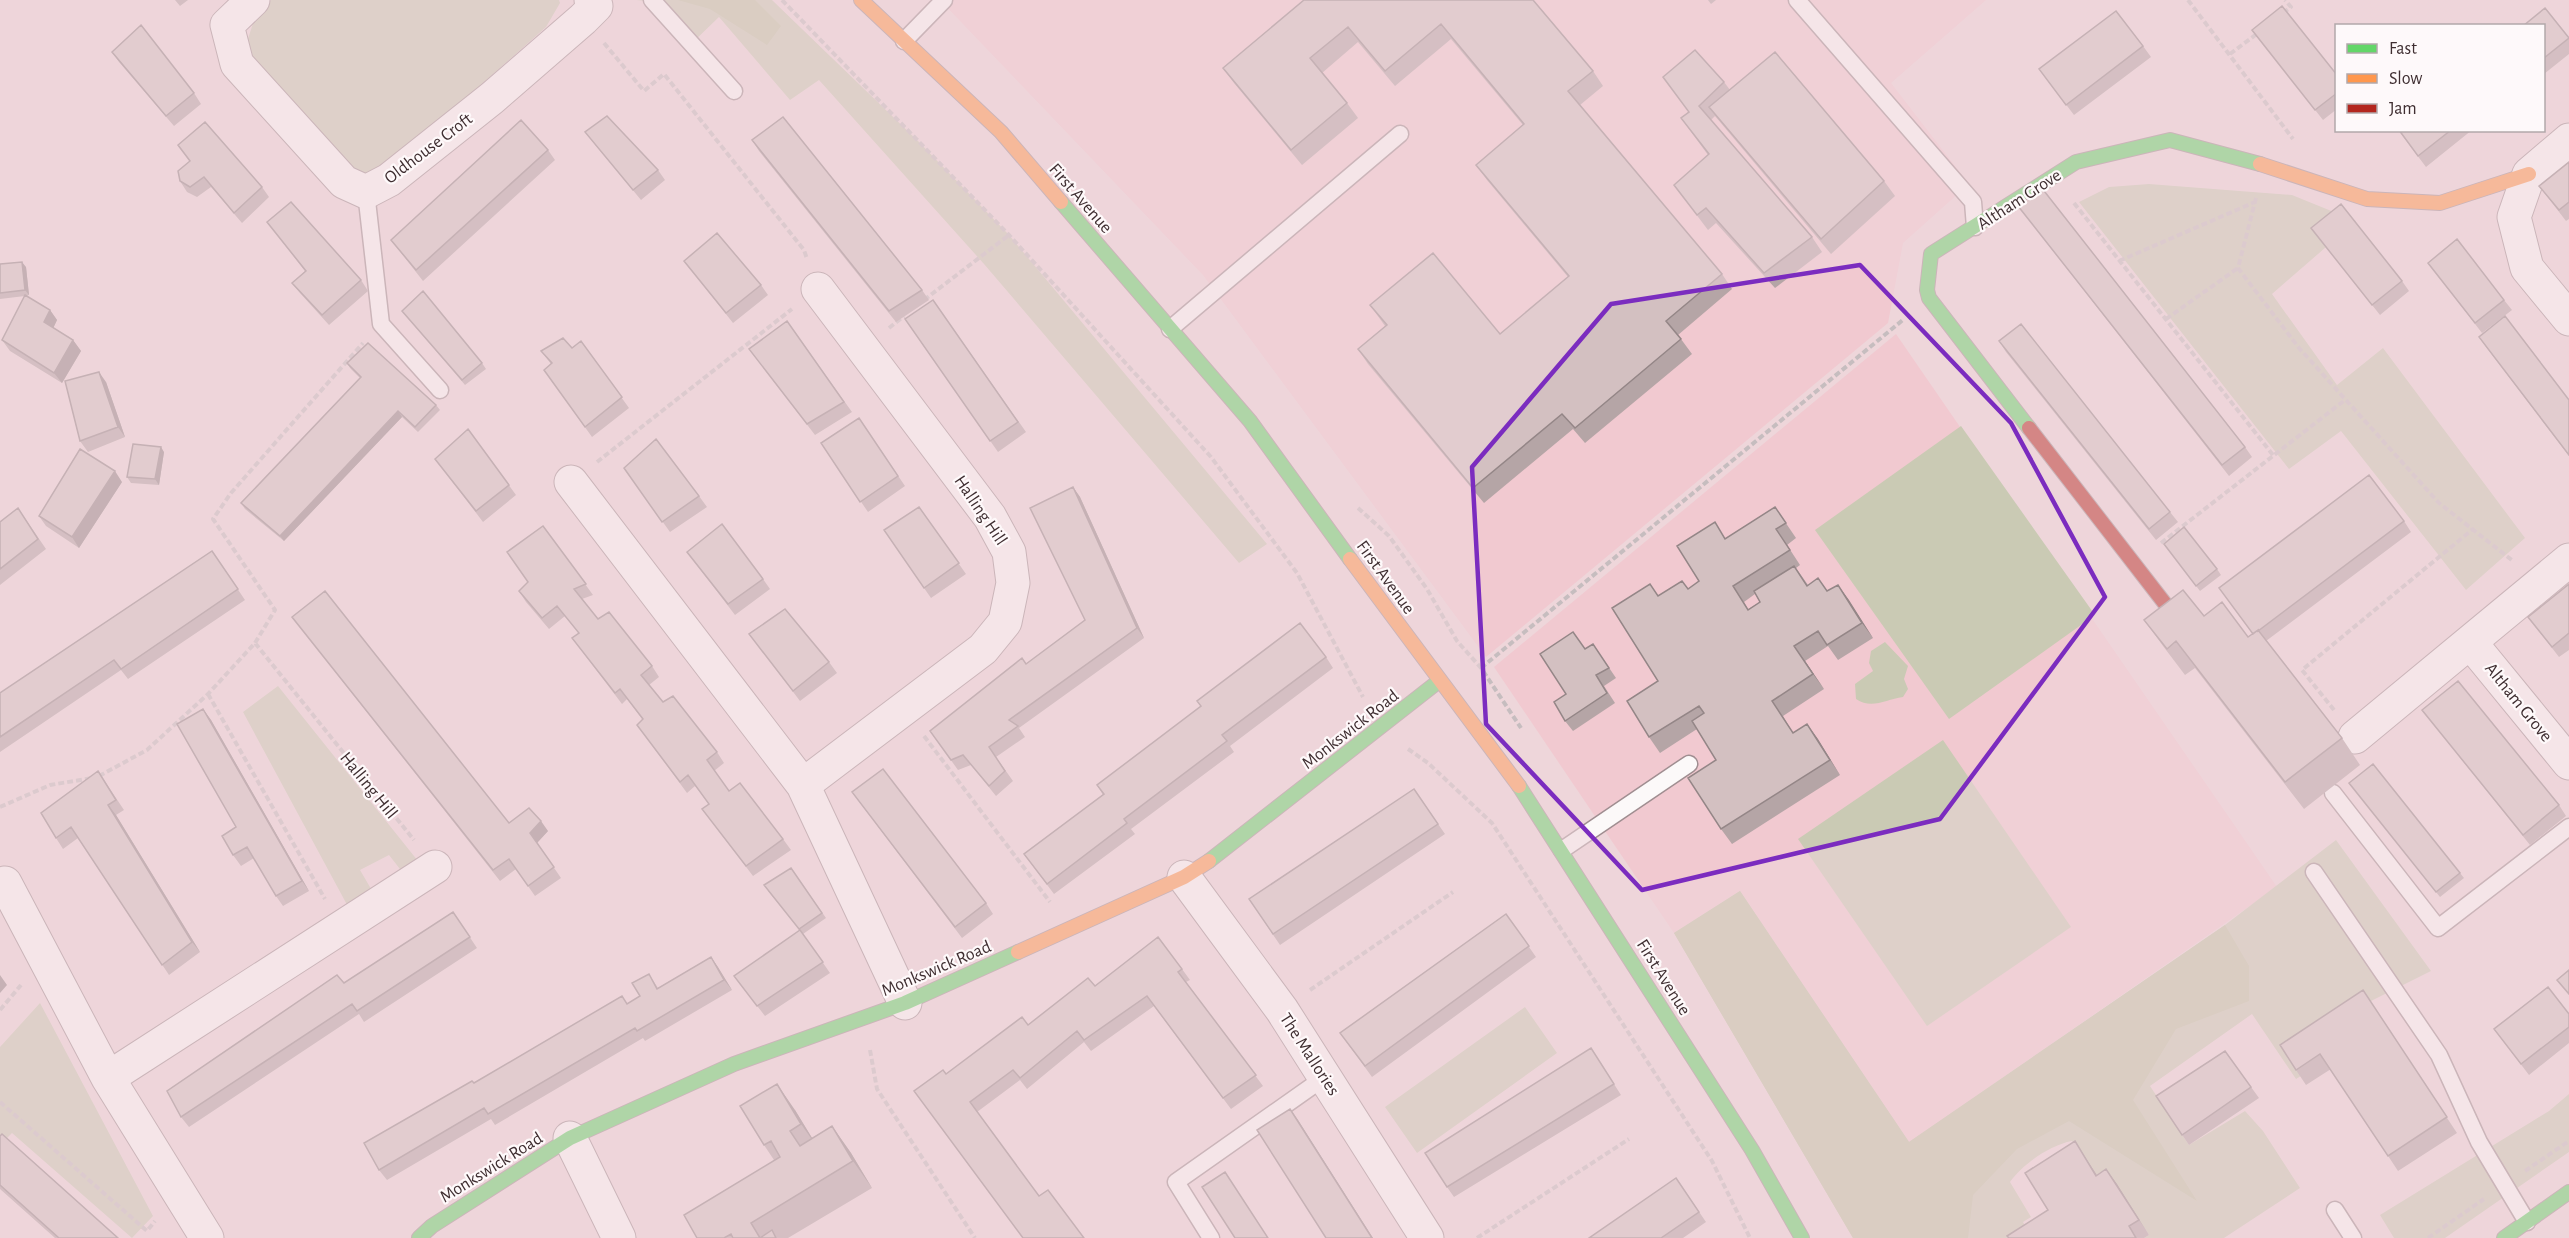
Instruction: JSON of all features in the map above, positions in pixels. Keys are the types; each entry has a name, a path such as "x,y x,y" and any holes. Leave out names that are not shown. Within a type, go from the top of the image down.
{"street":[{"name":"Oldhouse Croft","path":"253,0 227,25 237,64 344,182 366,192 388,180 492,98 594,6"},
{"name":"First Avenue","path":"861,0 1001,132 1250,422 1439,681 1524,792 1746,1141 1802,1238"},
{"name":"Altham Grove","path":"1929,298 1927,290 1931,254 2076,162 2170,140 2263,165 2367,199 2440,203 2529,174 2569,140"},
{"path":"2529,174 2514,217 2527,268 2569,320"},
{"name":"Halling Hill","path":"803,785 983,650 1005,622 1013,583 1009,552 990,517 818,290"},
{"path":"1929,298 2166,605"},
{"path":"571,482 803,785 905,1003"},
{"path":"2355,737 2560,568"},
{"name":"Altham Grove","path":"2470,642 2569,763"},
{"name":"Monkswick Road","path":"419,1238 432,1226 570,1138 734,1064 905,1003 1184,877 1220,854 1381,730 1439,681"},
{"path":"108,1078 435,867"},
{"name":"The Mallories","path":"1184,877 1282,1010 1427,1238"},
{"path":"5,883 108,1078 207,1238"},
{"path":"570,1138 619,1238"},
{"path":"2504,1238 2569,1191"}],"lane":[{"path":"652,0 734,91"},
{"path":"904,41 944,0"},
{"path":"1797,0 1973,202 1975,227"},
{"path":"1170,329 1400,134"},
{"path":"366,192 381,324 440,390"},
{"path":"1562,850 1689,764"},
{"path":"2333,793 2438,928 2569,827"},
{"path":"2314,872 2439,1055 2479,1142 2527,1222"},
{"path":"1211,1238 1176,1182 1324,1077"},
{"path":"2335,1210 2353,1238"}],"path":[{"path":"782,0 1009,235 1211,457 1297,573 1381,730 1428,763 1492,823 1712,1161 1750,1238"},
{"path":"2188,0 2327,185"},
{"path":"2274,21 2291,7 2285,0"},
{"path":"571,482 818,290 804,250 664,74 644,91 594,6"},
{"path":"2230,54 2265,27"},
{"path":"2166,319 2238,268 2263,165"},
{"path":"2053,177 2273,455"},
{"path":"2119,261 2255,202"},
{"path":"917,306 1009,235"},
{"path":"2238,268 2299,348 2439,503 2519,565 2560,568"},
{"path":"1480,668 1929,298"},
{"path":"862,348 908,313"},
{"path":"0,807 50,785 98,777 147,750 208,694 255,643 275,610 213,519 231,493 381,324"},
{"path":"2135,564 2345,400"},
{"path":"2355,737 2302,670 2473,529"},
{"name":"Halling Hill","path":"255,643 435,867"},
{"path":"208,694 342,927"},
{"path":"903,710 1071,930"},
{"path":"1282,1010 1453,892"},
{"path":"863,1017 877,1089 975,1238"},
{"path":"0,1102 147,1231 158,1217 164,1224"},
{"path":"1477,1238 1629,1139"}],"highlighted area":[{"path":"1860,265 2011,423 2105,597 1940,819 1642,890 1486,724 1472,467 1611,304"}],"shaded area":[{"path":"940,0 1986,0 1891,83 1969,184 1903,243 1888,323 1486,657 1203,275"},
{"path":"1896,334 2277,887 1909,1143 1740,891 1674,933 1494,667"}],"green space":[{"path":"271,0 559,0 560,3 546,27 398,159 379,171 365,173 337,166 250,67 246,45 256,14"},
{"path":"636,0 772,0 918,141 1009,235 1267,544 1239,563 984,264 819,80 790,100 719,17 689,46 647,1"},
{"path":"678,0 755,0 781,26 767,45 710,9"},
{"path":"2149,184 2292,195 2356,221 2272,294 2337,385 2383,348 2525,538 2466,590 2341,431 2289,469 2079,202 2109,187"},
{"path":"1961,426 2095,615 1949,719 1815,530"},
{"path":"1885,642 1908,666 1904,679 1908,689 1903,697 1868,704 1856,699 1855,684 1873,671 1869,663 1871,651"},
{"path":"278,686 422,866 407,878 389,855 360,870 377,899 352,914 243,712"},
{"path":"1943,740 2071,927 1927,1026 1798,839"},
{"path":"2336,840 2431,971 2369,1002 2379,1028 2296,1079 2252,1014 2150,1086 2189,1145 2245,1111 2263,1131 2300,1188 2224,1238 2144,1238 2149,1235 2117,1185 2107,1191 2072,1141 2038,1156 2010,1182 2031,1217 2023,1222 2029,1233 2020,1238 1853,1238 1674,933 1740,891 1909,1142 2225,925"},
{"path":"1740,891 1909,1142 2225,925 2249,966 2249,1001 2176,1029 2133,1100 2197,1201 2069,1121 2017,1149 1973,1195 1968,1238 1853,1238 1674,933"},
{"path":"40,1003 153,1216 132,1238 12,1133 0,1145 0,1047"},
{"path":"1525,1007 1557,1053 1417,1153 1385,1107"},
{"path":"2569,1094 2569,1152 2445,1238 2394,1238 2380,1215 2549,1111"}],"building":[{"path":"1304,0 1533,0 1593,71 1568,91 1722,274 1666,321 1681,339 1575,428 1562,414 1473,488 1358,349 1387,325 1370,305 1433,253 1500,334 1569,276 1476,165 1524,124 1441,24 1385,71 1348,27 1310,58 1347,103 1291,150 1223,68"},
{"path":"2282,6 2335,72 2335,95 2315,110 2252,30"},
{"path":"2545,8 2569,38 2545,57 2545,24 2525,24"},
{"path":"2116,11 2143,46 2066,105 2039,69"},
{"path":"141,25 194,93 166,116 112,52"},
{"path":"1695,50 1724,82 1699,106 1812,237 1764,273 1706,208 1697,215 1674,185 1709,154 1681,118 1689,112 1663,77"},
{"path":"1775,52 1884,181 1821,239 1709,107"},
{"path":"607,116 658,170 633,190 585,132"},
{"path":"783,117 922,290 889,311 752,140"},
{"path":"521,120 548,150 416,270 391,240"},
{"path":"205,122 262,187 234,213 204,177 190,187 180,181 178,171 190,161 178,145"},
{"path":"2400,132 2448,132 2418,156"},
{"path":"2569,162 2569,202 2559,210 2539,186"},
{"path":"2041,187 2245,447 2222,465 2018,206"},
{"path":"291,202 361,280 322,315 292,283 306,271 267,222"},
{"path":"2341,204 2402,281 2372,305 2311,228"},
{"path":"717,233 761,285 726,313 684,261"},
{"path":"2457,239 2504,300 2475,323 2428,263"},
{"path":"22,262 25,290 0,293 0,264"},
{"path":"423,291 482,363 462,380 402,311"},
{"path":"25,295 50,310 44,322 73,340 54,373 2,340"},
{"path":"933,300 1018,422 990,441 905,319"},
{"path":"2505,316 2569,400 2569,455 2479,337"},
{"path":"787,321 844,402 807,424 749,349"},
{"path":"2021,324 2170,512 2149,529 1999,341"},
{"path":"563,338 572,348 581,341 622,397 585,427 544,370 552,363 541,351"},
{"path":"368,343 436,405 415,427 398,411 280,536 241,503 361,377 347,363"},
{"path":"99,372 118,427 80,441 65,381"},
{"path":"859,418 898,476 860,502 821,443"},
{"path":"468,429 509,485 476,511 435,459"},
{"path":"656,439 699,496 662,522 624,468"},
{"path":"133,444 161,447 155,479 127,477"},
{"path":"80,449 115,471 72,537 39,516"},
{"path":"2369,475 2404,521 2253,634 2219,588"},
{"path":"1073,487 1137,628 1009,720 1018,726 989,747 1005,771 989,786 963,755 951,760 930,731 1022,658 1026,664 1085,620 1030,508"},
{"path":"919,507 959,563 924,588 884,530"},
{"path":"1775,507 1786,523 1776,529 1790,550 1733,586 1748,610 1760,602 1754,591 1794,566 1807,586 1818,578 1827,591 1838,585 1862,623 1827,645 1818,631 1794,646 1813,674 1772,701 1793,733 1807,724 1830,760 1721,829 1688,778 1716,760 1692,721 1704,713 1699,706 1649,737 1627,701 1658,681 1612,608 1650,584 1658,596 1682,581 1688,589 1699,581 1677,546 1715,522 1725,539"},
{"path":"18,508 38,539 0,569 0,522"},
{"path":"722,524 763,579 728,604 687,552"},
{"path":"543,526 586,584 574,589 598,619 609,612 652,666 641,675 663,702 673,696 717,752 707,760 729,791 740,783 783,839 746,866 702,809 709,804 688,775 680,782 637,725 643,719 620,689 615,693 572,638 579,633 557,606 542,618 519,591 528,582 507,552"},
{"path":"2184,527 2217,569 2196,586 2164,544"},
{"path":"212,551 238,589 121,669 114,660 0,737 0,693"},
{"path":"2569,584 2569,633 2552,647 2528,617"},
{"path":"2183,590 2204,616 2222,602 2248,637 2258,630 2342,738 2285,782 2176,641 2167,649 2144,620"},
{"path":"325,591 509,823 529,808 541,821 530,833 554,867 528,886 509,859 493,870 292,617"},
{"path":"785,609 829,662 793,691 749,634"},
{"path":"1300,623 1326,657 1222,735 1227,741 1124,819 1127,823 1047,884 1024,854 1104,794 1097,785 1201,706 1197,701"},
{"path":"1573,632 1585,649 1593,644 1609,668 1596,675 1607,693 1565,721 1554,702 1566,694 1540,654"},
{"path":"2458,681 2559,805 2523,835 2422,710"},
{"path":"203,709 302,881 276,896 247,847 233,855 222,836 236,827 177,724"},
{"path":"2373,764 2460,873 2436,892 2349,783"},
{"path":"883,769 986,903 955,927 852,792"},
{"path":"98,771 116,800 108,805 192,942 162,965 71,827 56,838 41,813"},
{"path":"1414,789 1438,824 1273,934 1249,899"},
{"path":"791,868 822,913 799,929 764,885"},
{"path":"453,912 470,937 357,1011 352,1004 181,1117 167,1091 337,975 344,983"},
{"path":"1506,914 1529,946 1365,1066 1340,1033"},
{"path":"800,930 823,962 757,1006 734,976"},
{"path":"1158,937 1182,969 1178,972 1256,1075 1223,1098 1147,996 1084,1040 1077,1031 1020,1078 1013,1070 970,1102 1039,1196 1048,1190 1084,1238 1023,1238 914,1091 943,1070 946,1074 1022,1017 1028,1025 1088,978 1095,986"},
{"path":"711,957 724,980 637,1031 635,1028 488,1114 484,1108 379,1170 364,1143 472,1081 474,1083 622,996 627,1004 640,996 632,983 649,974 657,989"},
{"path":"2569,970 2569,994 2557,980"},
{"path":"2548,987 2569,1014 2569,1027 2521,1064 2494,1029"},
{"path":"2363,990 2447,1117 2388,1156 2320,1054 2296,1070 2280,1045"},
{"path":"1591,1048 1614,1084 1447,1187 1425,1153"},
{"path":"2225,1051 2251,1087 2182,1135 2156,1096"},
{"path":"777,1084 801,1124 790,1131 800,1146 832,1126 853,1161 751,1223 760,1238 733,1238 731,1234 724,1238 697,1238 684,1215 780,1157 771,1141 764,1145 740,1106"},
{"path":"1290,1109 1372,1238 1326,1238 1257,1130"},
{"path":"2,1134 118,1238 59,1238 0,1185 0,1136"},
{"path":"2075,1141 2096,1176 2106,1169 2139,1220 2129,1226 2136,1238 2009,1238 2007,1236 2048,1210 2025,1173"},
{"path":"1225,1172 1268,1238 1235,1238 1202,1187"},
{"path":"1676,1178 1699,1212 1661,1238 1589,1238"},
{"path":"772,1230 776,1238 760,1238"}],"traffic: fast":[{"path":"2029,428 1929,298 1927,290 1931,254 2076,162 2170,140 2260,164"},
{"path":"1061,202 1250,421 1350,559"},
{"path":"1209,861 1439,681"},
{"path":"1519,786 1752,1150 1802,1238"},
{"path":"419,1238 432,1226 570,1138 734,1064 905,1003 1018,952"},
{"path":"2504,1238 2569,1192"}],"traffic: slow":[{"path":"861,0 1001,132 1061,202"},
{"path":"2260,164 2367,199 2440,203 2529,174"},
{"path":"1350,559 1519,786"},
{"path":"1018,952 1184,877 1209,861"}],"traffic: jam":[{"path":"2029,428 2166,605"}]}
